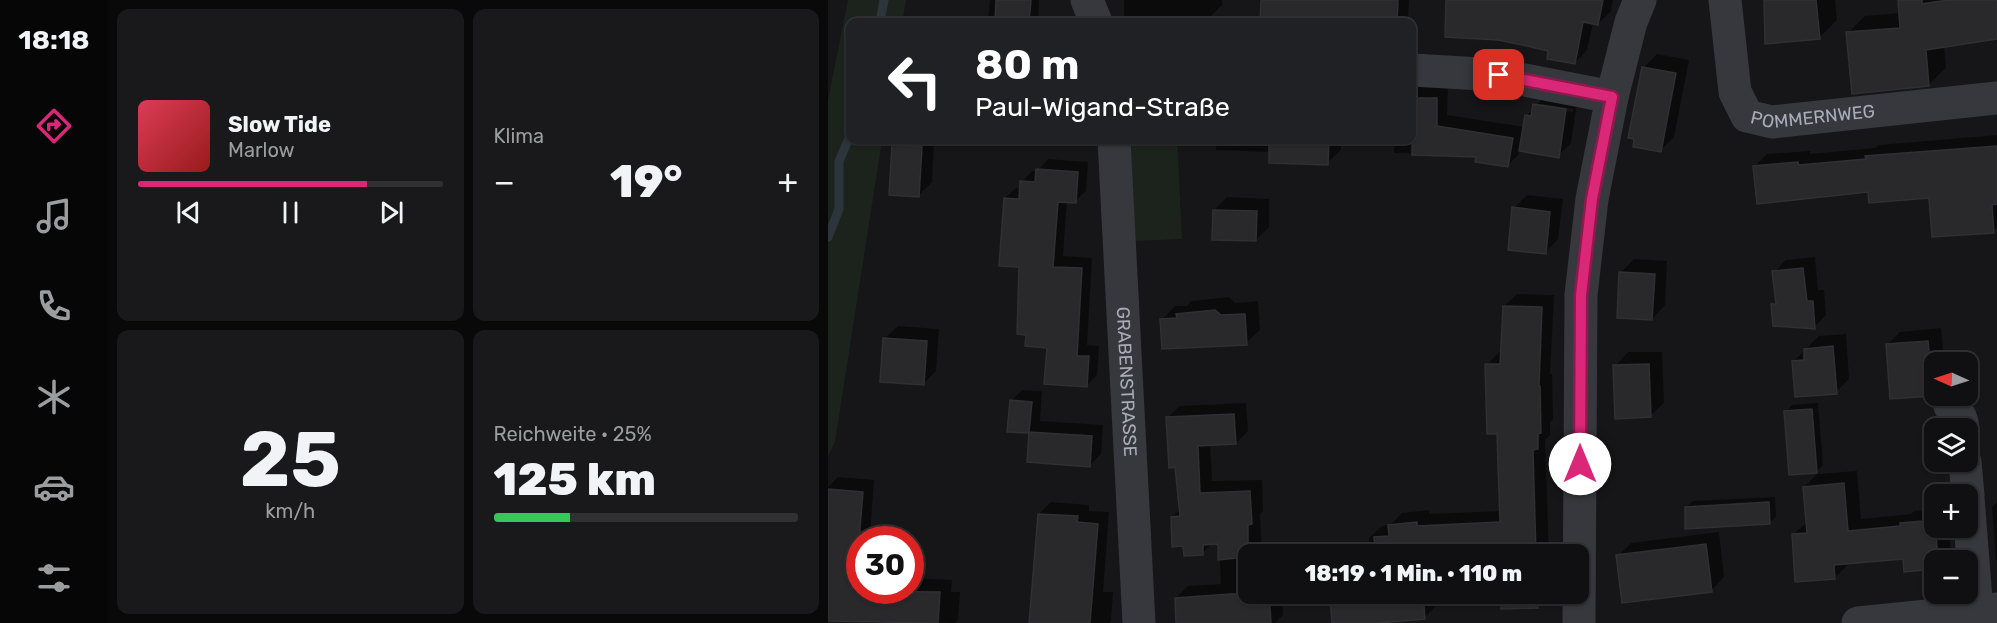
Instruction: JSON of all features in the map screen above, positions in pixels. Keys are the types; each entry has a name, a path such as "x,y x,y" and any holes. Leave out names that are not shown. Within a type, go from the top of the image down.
{"street":[{"path":"1087,0 1094,18"},
{"path":"1579,623 1581,295 1592,199 1612,97 1631,22 1640,0"},
{"name":"POMMERNWEG","path":"1725,0 1735,92 1747,116 1772,122 1997,98"},
{"path":"1416,70 1499,75 1612,97"},
{"name":"GRABENSTRASSE","path":"1114,144 1139,623"},
{"path":"1858,623 1987,610 1975,538"}],"shaded area":[{"path":"848,0 906,0 903,18 846,18 846,144 881,144 835,442 828,456 828,100"},
{"path":"1126,144 1177,144 1182,239 1132,241"}],"building":[{"path":"996,0 1031,0 1029,18 995,18"},
{"path":"1261,0 1398,0 1397,18 1260,18"},
{"path":"1446,0 1603,0 1598,25 1583,22 1575,64 1547,59 1548,51 1527,46 1498,40 1445,37"},
{"path":"1764,0 1816,0 1820,39 1765,44"},
{"path":"1898,0 1922,0 1922,4 1947,0 1997,0 1997,39 1926,50 1929,86 1852,94 1846,32 1900,28"},
{"path":"1642,67 1676,73 1661,152 1633,147 1634,139 1628,138"},
{"path":"1416,98 1437,98 1437,126 1513,138 1508,167 1475,162 1476,157 1412,155 1412,144 1416,144"},
{"path":"1533,104 1566,109 1559,158 1519,151 1525,115 1531,116"},
{"path":"1269,144 1329,144 1328,165 1269,163"},
{"path":"892,145 922,147 919,197 889,195"},
{"path":"1997,146 1997,204 1992,205 1994,233 1932,237 1929,198 1869,203 1868,192 1757,204 1753,166 1798,162 1799,165 1866,159 1865,156"},
{"path":"1036,169 1078,172 1076,203 1058,202 1053,267 1082,268 1077,356 1089,356 1087,387 1044,384 1047,348 1025,346 1026,335 1017,334 1019,267 999,266 1004,198 1019,199 1020,181 1035,182"},
{"path":"1512,207 1550,212 1546,254 1508,250"},
{"path":"1213,210 1257,211 1256,241 1212,240"},
{"path":"1803,268 1807,301 1813,301 1815,329 1773,326 1771,304 1776,304 1772,271"},
{"path":"1619,272 1655,274 1652,320 1617,318"},
{"path":"1503,306 1542,307 1539,386 1541,433 1538,434 1538,449 1533,450 1536,544 1375,544 1374,537 1389,536 1388,525 1417,522 1417,526 1500,522 1497,434 1487,434 1485,364 1500,364"},
{"path":"1215,310 1221,315 1245,314 1247,345 1162,349 1160,319 1177,318 1176,314"},
{"path":"883,338 927,341 924,385 880,382"},
{"path":"1928,341 1929,352 1924,352 1924,397 1890,399 1886,344"},
{"path":"1833,346 1837,394 1795,397 1792,361 1804,360 1804,349"},
{"path":"1649,364 1651,417 1615,419 1613,365"},
{"path":"1010,400 1032,402 1029,432 1092,436 1090,467 1027,462 1029,433 1007,432"},
{"path":"1812,409 1817,473 1789,475 1784,411"},
{"path":"1234,414 1236,444 1198,446 1200,493 1250,491 1252,524 1248,525 1248,544 1238,544 1238,558 1218,560 1218,544 1203,545 1203,555 1184,556 1183,546 1172,547 1171,517 1180,516 1175,467 1169,468 1166,417"},
{"path":"1844,483 1848,531 1900,526 1900,523 1924,521 1924,538 1936,538 1937,550 1924,550 1924,570 1904,572 1903,559 1834,565 1835,579 1795,582 1792,534 1807,533 1803,487"},
{"path":"828,489 863,492 860,526 846,526 846,604 924,604 924,592 940,592 938,623 828,621"},
{"path":"1769,502 1770,524 1685,529 1685,507"},
{"path":"1038,514 1078,516 1077,522 1098,524 1090,623 1029,623"},
{"path":"1706,544 1712,592 1622,603 1616,555"},
{"path":"1238,594 1238,604 1270,604 1271,623 1176,623 1175,598"},
{"path":"1331,604 1424,604 1425,619 1378,623 1332,623"},
{"path":"1501,604 1538,604 1538,608 1501,609"}],"waterway":[{"path":"881,18 884,0"},
{"path":"828,237 839,209 839,161 846,144"}],"route":[{"path":"1499,75 1612,97 1592,199 1581,295 1580,464"}]}
